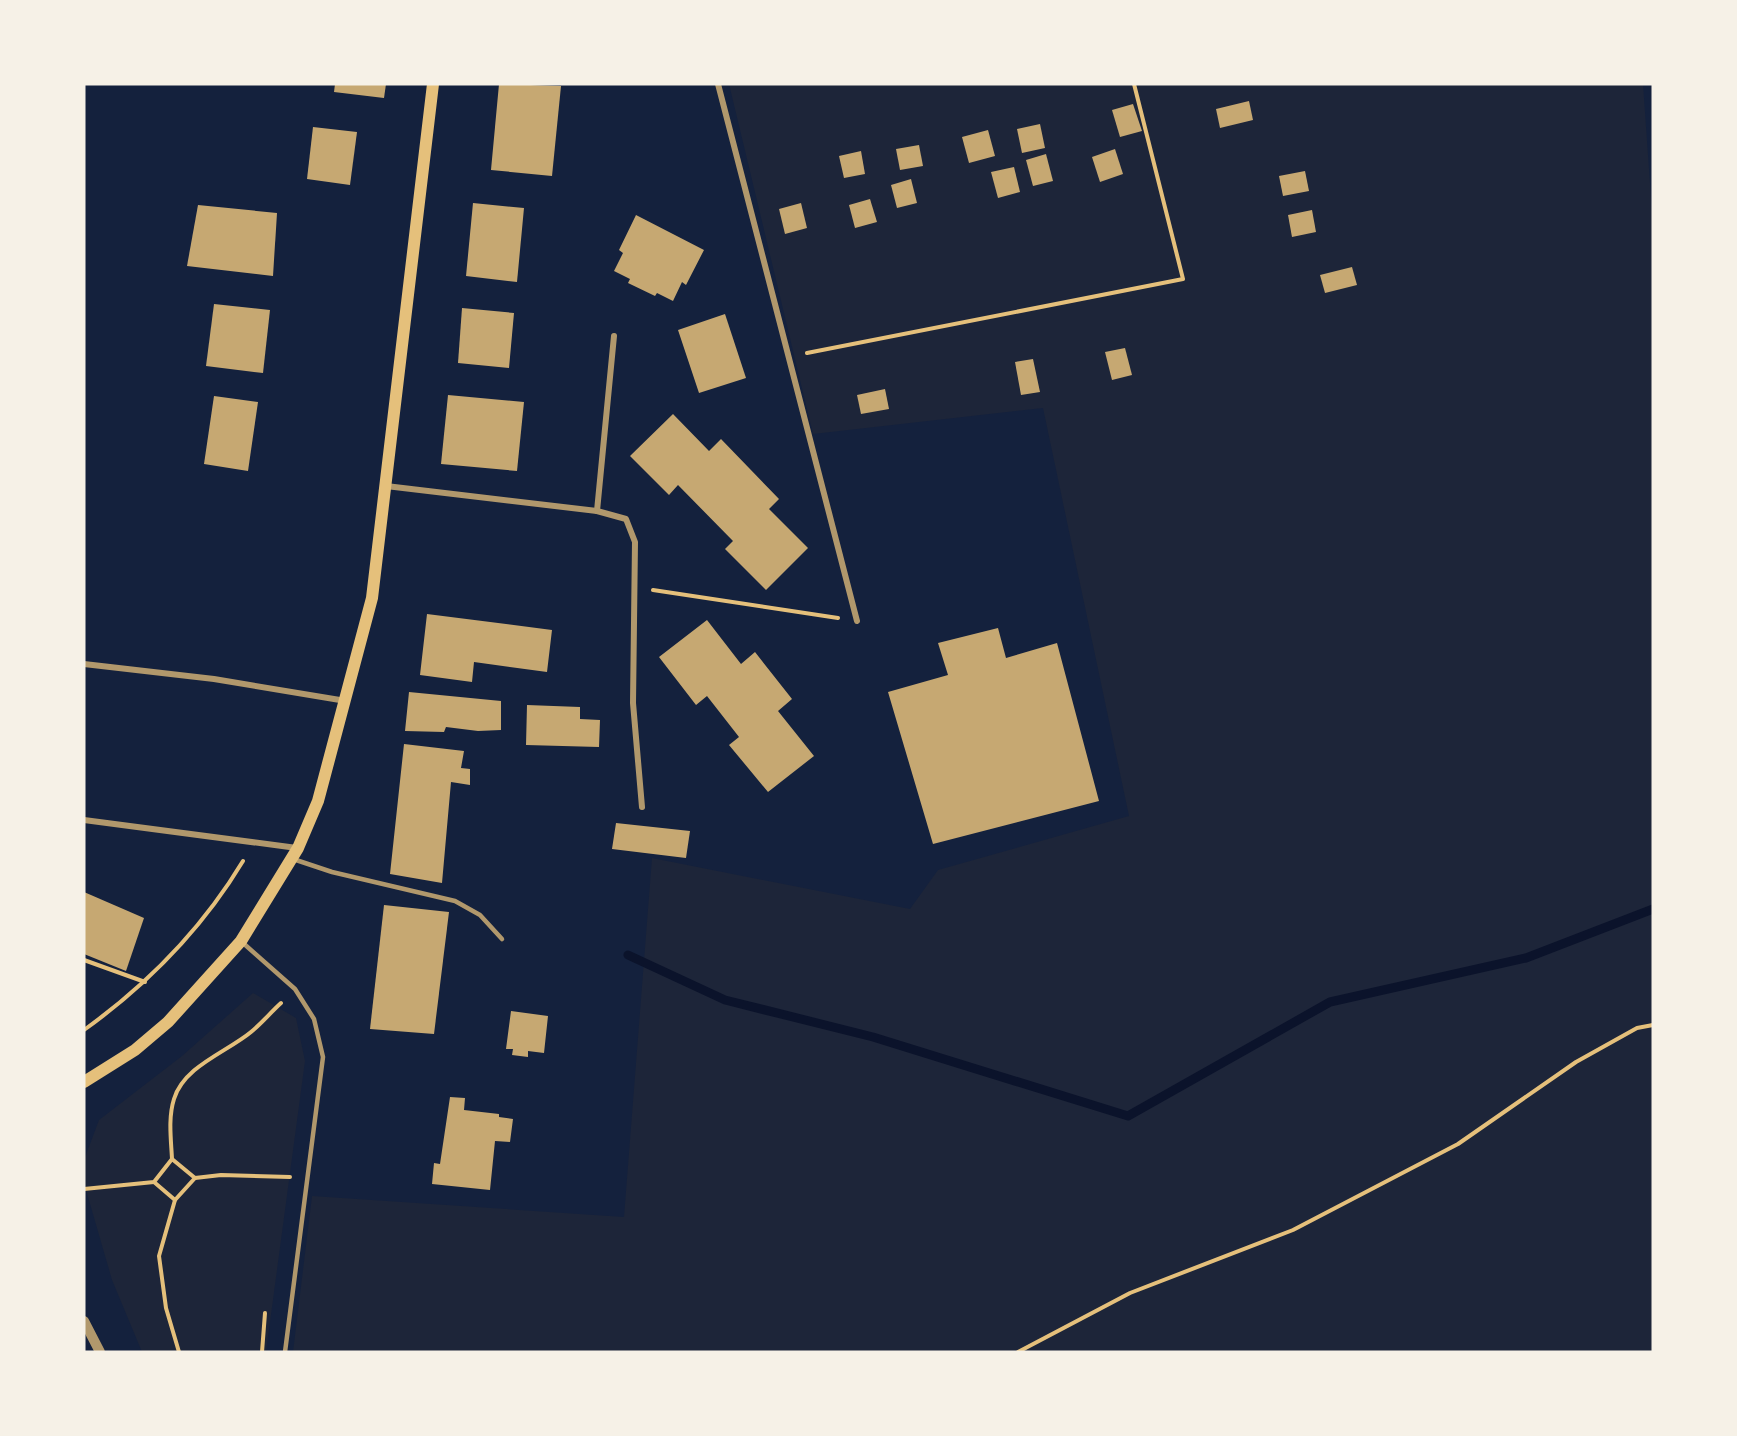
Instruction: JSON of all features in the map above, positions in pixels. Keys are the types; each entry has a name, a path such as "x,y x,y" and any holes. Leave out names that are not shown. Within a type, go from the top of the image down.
{"main road":[{"path":"84,1082 135,1050 168,1022 241,941 295,854 318,801 372,598 433,84"}],"street":[{"path":"718,84 857,621"},
{"path":"597,511 614,336"},
{"path":"387,486 597,511 626,519 635,543 633,703 642,807"},
{"path":"84,664 214,679 346,701"},
{"path":"84,820 254,842 295,854"},
{"path":"84,1321 100,1352"}],"lane":[{"path":"295,854 332,872 455,901 480,915 502,939"},
{"path":"241,941 295,989 314,1020 323,1057 285,1352"}],"path":[{"path":"788,357 1183,279 1134,84"},
{"path":"634,587 857,621"},
{"path":"84,1030 145,982 189,938 220,899 254,842"},
{"path":"84,960 145,982"},
{"path":"84,1189 154,1182 172,1159 171,1113 175,1096 186,1079 201,1066 250,1033 295,989"},
{"path":"1018,1352 1130,1293 1293,1230 1458,1144 1576,1062 1637,1028 1653,1025"},
{"path":"172,1159 195,1178"},
{"path":"179,1352 166,1308 159,1266 159,1256 175,1200 195,1178 221,1175 308,1178"},
{"path":"154,1182 175,1200"},
{"path":"262,1352 265,1313"}],"shaded area":[{"path":"729,84 1643,84 1653,226 1653,1352 293,1352 312,1196 624,1217 652,858 910,909 938,870 1129,816 1043,408 813,434"},
{"path":"253,993 296,1018 305,1061 266,1352 142,1352 112,1280 84,1183 84,1160 99,1120 182,1056"}],"building":[{"path":"335,84 386,84 384,98 334,92"},
{"path":"499,84 561,86 552,176 491,170"},
{"path":"1249,101 1253,120 1220,128 1216,109"},
{"path":"1133,104 1142,131 1120,137 1112,110"},
{"path":"1040,124 1045,148 1022,153 1017,129"},
{"path":"313,127 357,132 350,185 307,179"},
{"path":"988,130 995,156 969,163 962,137"},
{"path":"919,145 923,166 900,170 896,149"},
{"path":"1115,149 1123,174 1100,182 1092,157"},
{"path":"861,151 865,174 844,178 839,156"},
{"path":"1046,154 1053,181 1033,186 1026,160"},
{"path":"1014,167 1020,192 998,198 991,172"},
{"path":"1305,171 1309,191 1283,196 1279,176"},
{"path":"911,179 917,203 897,208 891,185"},
{"path":"870,199 877,222 855,228 849,205"},
{"path":"473,203 524,208 517,282 466,276"},
{"path":"801,203 807,228 785,234 779,209"},
{"path":"198,205 277,213 273,276 187,266"},
{"path":"1312,210 1316,232 1292,237 1288,215"},
{"path":"636,215 704,250 686,285 682,282 673,301 657,293 655,296 628,283 630,279 614,271 623,253 619,250"},
{"path":"1352,267 1357,285 1325,293 1320,275"},
{"path":"214,304 270,310 263,373 206,366"},
{"path":"462,308 514,313 509,368 458,363"},
{"path":"725,314 746,378 699,393 678,330"},
{"path":"1125,348 1132,375 1112,380 1105,352"},
{"path":"1033,359 1040,392 1021,395 1015,362"},
{"path":"885,389 889,409 861,414 857,395"},
{"path":"448,395 524,402 517,471 441,464"},
{"path":"214,396 258,402 248,471 204,464"},
{"path":"673,414 709,451 721,439 779,499 769,509 808,548 766,590 725,549 733,541 678,485 669,495 630,456"},
{"path":"427,614 552,630 547,672 474,662 472,682 420,675"},
{"path":"707,620 741,664 755,652 792,699 778,711 814,756 768,792 729,745 739,737 707,696 696,705 659,657"},
{"path":"998,628 1006,658 1057,643 1099,801 933,844 888,692 948,675 938,643"},
{"path":"409,692 501,701 501,730 478,731 446,727 444,732 405,731"},
{"path":"527,705 580,707 580,719 600,720 599,747 526,745"},
{"path":"404,744 464,751 461,768 470,769 470,785 451,782 442,883 390,874"},
{"path":"616,823 690,831 686,858 612,849"},
{"path":"84,892 144,918 126,971 84,954"},
{"path":"384,905 449,912 434,1034 370,1029"},
{"path":"511,1011 548,1016 544,1053 528,1051 528,1057 512,1055 513,1049 506,1049"},
{"path":"450,1097 465,1098 464,1110 499,1114 499,1117 513,1119 510,1142 495,1141 490,1190 432,1184 434,1163 440,1164"}],"waterway":[{"path":"628,955 725,1000 873,1037 1128,1116 1330,1002 1526,958 1653,909"}]}
